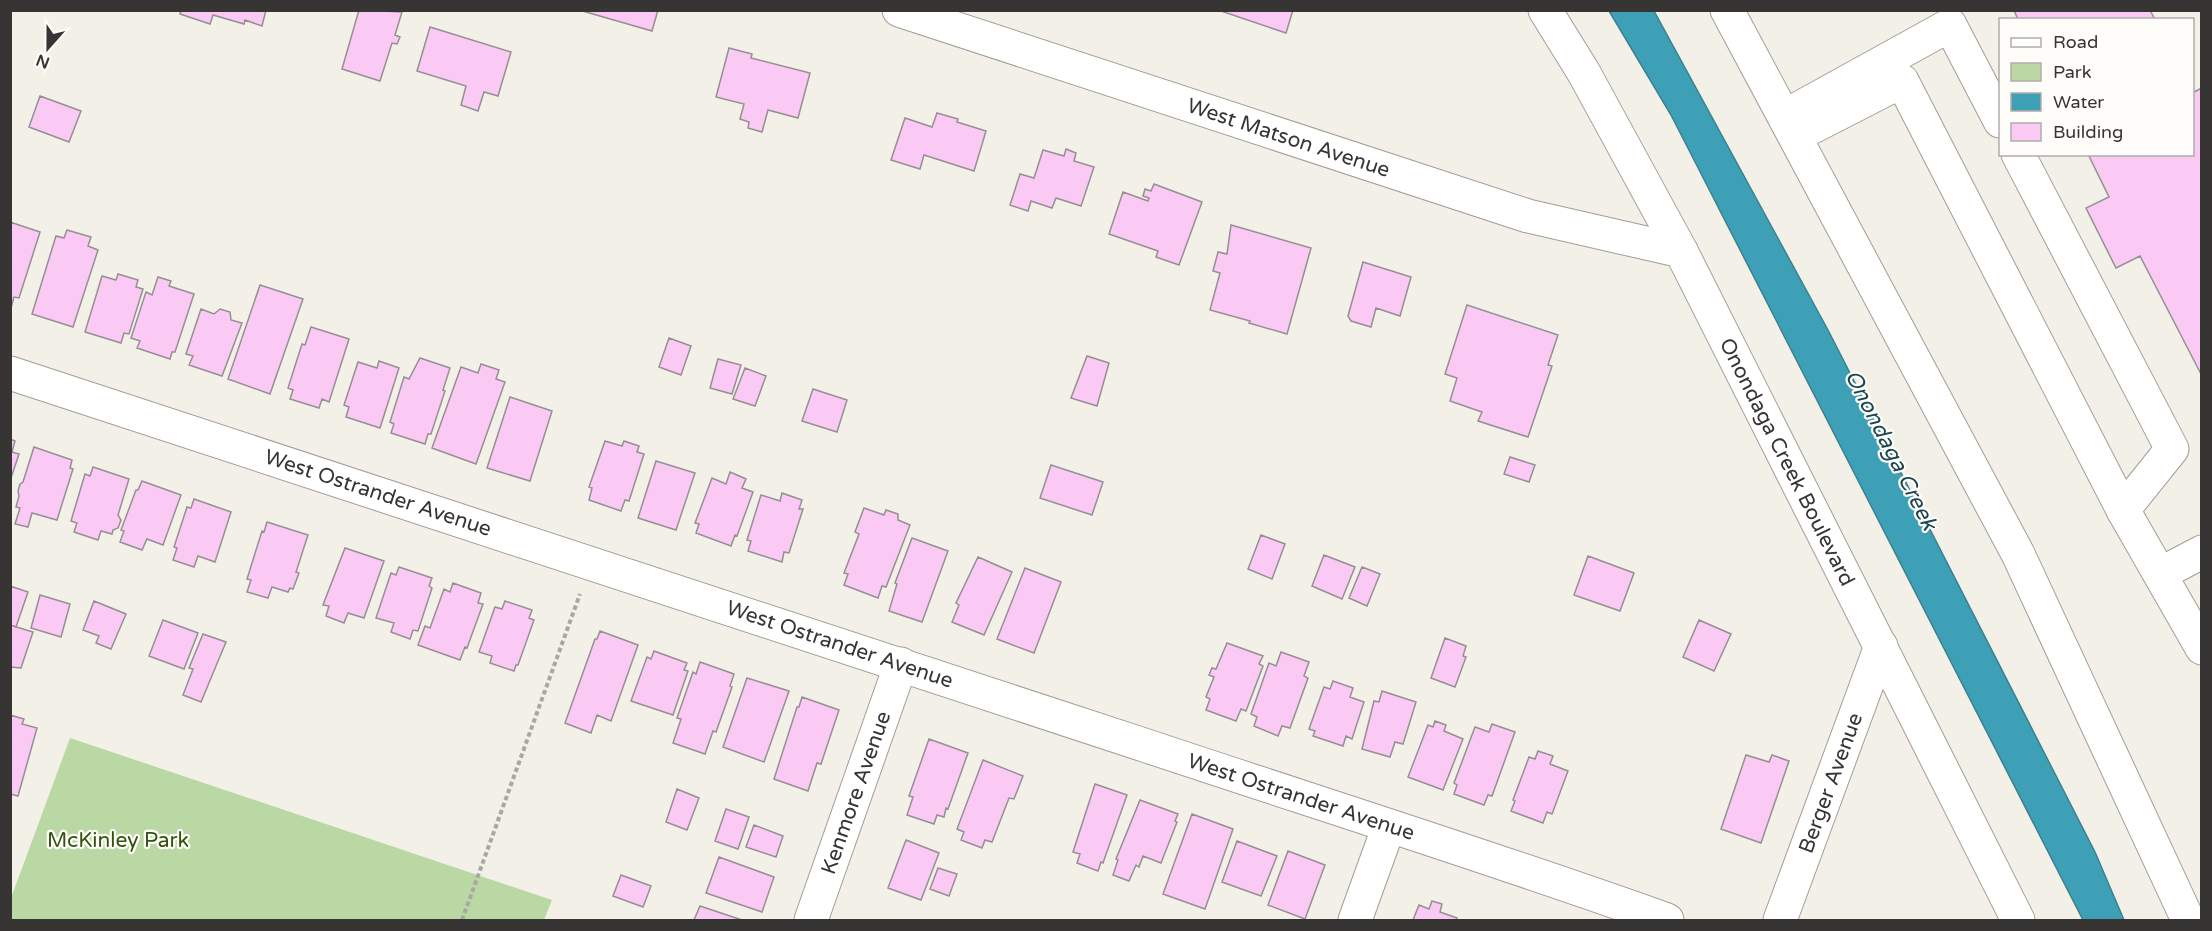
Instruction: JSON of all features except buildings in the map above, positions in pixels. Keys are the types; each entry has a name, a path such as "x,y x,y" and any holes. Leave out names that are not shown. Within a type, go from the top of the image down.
{"street":[{"name":"West Matson Avenue","path":"899,10 1528,216 1681,251"},
{"name":"Onondaga Creek Boulevard","path":"1545,10 1584,74 1681,251 2018,921"},
{"path":"1727,10 2018,554 2188,921"},
{"path":"1790,126 1950,25 1999,117"},
{"path":"1790,126 1902,81 2123,510 2202,648"},
{"path":"2019,156 2172,449 2123,510"},
{"name":"West Ostrander Avenue","path":"10,373 592,561 1389,826 1522,868 1667,921"},
{"path":"2160,574 2202,552"},
{"name":"Berger Avenue","path":"1780,921 1881,646"},
{"name":"Kenmore Avenue","path":"811,921 901,663"},
{"path":"1355,921 1389,826"}],"path":[{"path":"462,921 592,561"}],"green space":[{"name":"McKinley Park","path":"70,738 552,900 544,920 11,920 11,898"}],"water":[{"path":"1609,11 1654,11 1828,330 2095,852 2124,920 2083,920 1671,115"}],"water label":[{"name":"Onondaga Creek","path":"1891,450"}]}
